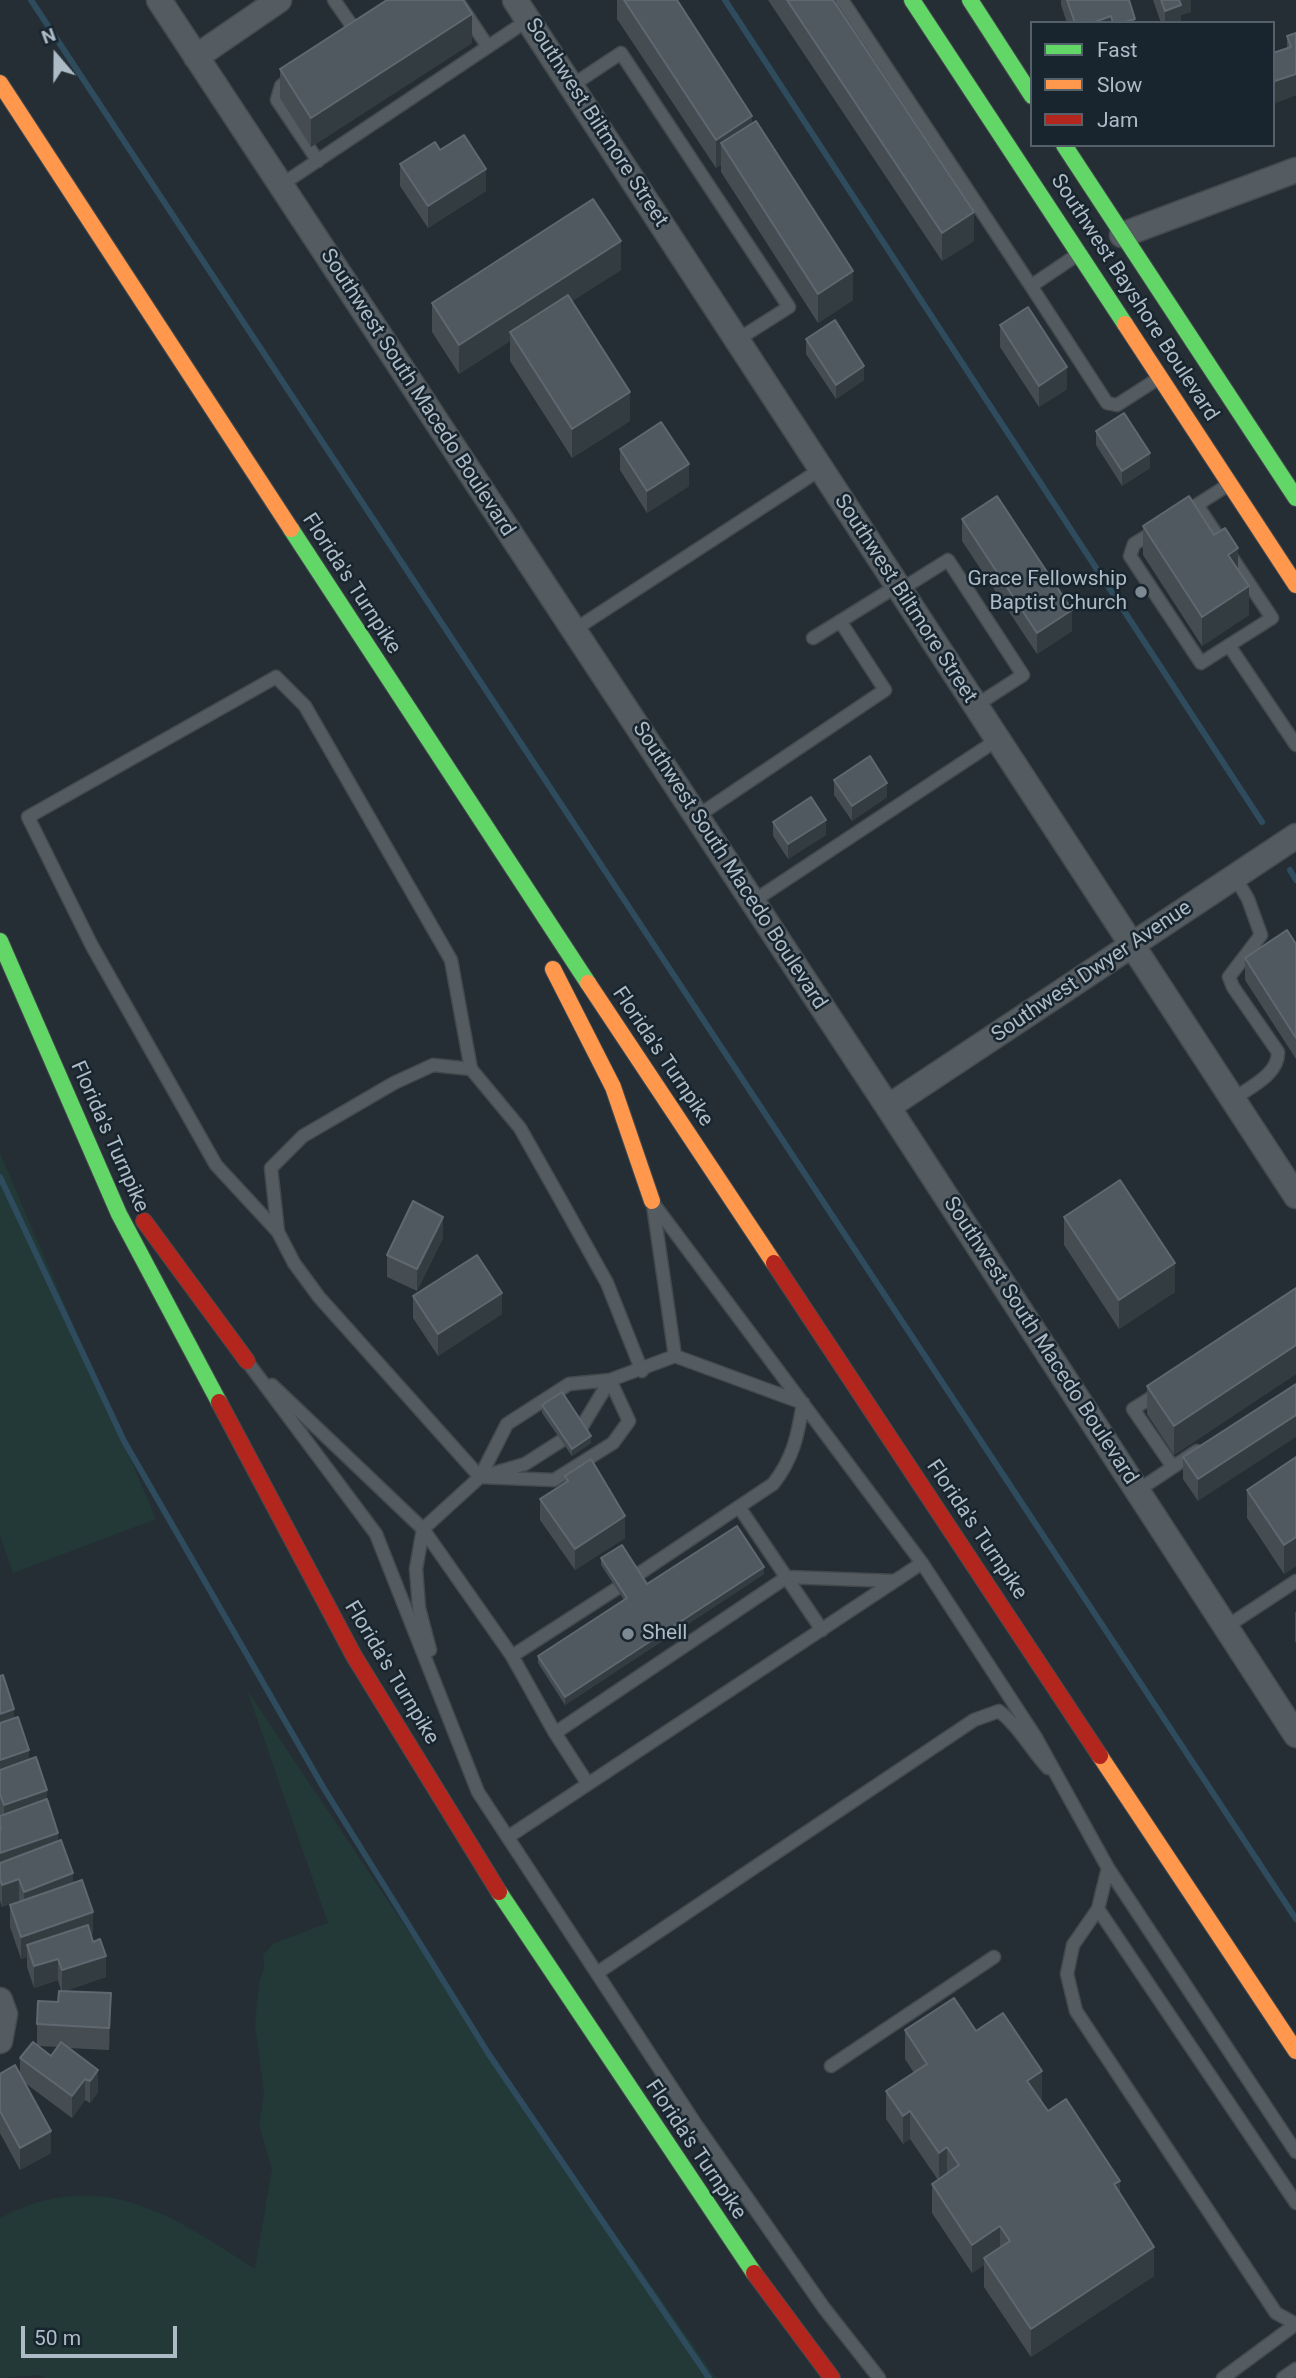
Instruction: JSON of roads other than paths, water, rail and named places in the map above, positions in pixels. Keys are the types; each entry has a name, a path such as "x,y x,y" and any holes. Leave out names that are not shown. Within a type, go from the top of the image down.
{"main road":[{"name":"Southwest Bayshore Boulevard","path":"912,0 1296,585"},
{"path":"970,0 1030,93"},
{"path":"955,64 966,67 991,91 1076,217"},
{"name":"Florida's Turnpike","path":"0,83 457,785 1296,2051"},
{"name":"Southwest Bayshore Boulevard","path":"1065,147 1111,234 1292,486"},
{"path":"1090,270 1108,266"},
{"path":"1133,281 1222,415 1255,437"},
{"path":"457,785 481,849"},
{"name":"Florida's Turnpike","path":"0,941 119,1214 354,1656 527,1936 724,2232 832,2378"},
{"path":"545,955 613,1087 652,1201"},
{"path":"63,1088 135,1205 247,1361"}],"street":[{"name":"Southwest South Macedo Boulevard","path":"159,0 1294,1728"},
{"path":"195,57 279,0"},
{"name":"Southwest Biltmore Street","path":"522,10 1296,1196"},
{"path":"1111,234 1296,170"},
{"name":"Southwest Dwyer Avenue","path":"888,1107 1296,836"},
{"path":"0,2000 5,2014 0,2042"}],"lane":[{"path":"334,0 352,36 376,21"},
{"path":"457,0 488,47"},
{"path":"842,0 1107,403 1117,405 1161,377"},
{"path":"281,185 384,116 427,80 462,56 488,47 522,10"},
{"path":"571,86 621,53 789,307 737,340"},
{"path":"306,69 297,81 281,86 277,100 318,161"},
{"path":"377,104 384,116"},
{"path":"333,132 342,145"},
{"path":"1031,286 1080,253"},
{"path":"574,630 821,469"},
{"path":"1197,505 1272,618 1201,663 1130,556 1134,544 1231,483"},
{"path":"813,638 948,560 1023,675 975,706"},
{"path":"696,817 885,690 840,621"},
{"path":"1230,647 1296,745"},
{"path":"610,1380 629,1421 613,1443 554,1480 480,1477 319,1297 294,1263 278,1232 216,1165 92,946 28,817 276,677 305,706 451,960 471,1069 520,1128 607,1283 642,1371"},
{"path":"752,902 997,740"},
{"path":"1233,1100 1266,1076 1278,1058 1278,1052 1233,987 1229,976 1261,935 1248,899 1235,877"},
{"path":"278,1232 271,1168 303,1136 394,1083 433,1065 471,1069"},
{"path":"652,1201 675,1356"},
{"path":"652,1201 922,1563 1035,1736 1108,1868 1296,2152"},
{"path":"442,1698 419,1608 416,1569 423,1530 480,1477 507,1424 569,1384 610,1380 642,1371 675,1356 803,1404"},
{"path":"247,1361 423,1530 512,1656 555,1733 588,1784"},
{"path":"247,1361 376,1534 478,1792 703,2135 824,2308 879,2378"},
{"path":"581,1428 610,1380"},
{"path":"1168,1387 1133,1409 1173,1467"},
{"path":"636,1576 773,1484 789,1464 799,1434 803,1404"},
{"path":"480,1477 525,1464 561,1441"},
{"path":"1137,1491 1206,1444"},
{"path":"739,1507 822,1630"},
{"path":"508,1837 922,1563"},
{"path":"555,1733 787,1577 894,1581"},
{"path":"1226,1627 1296,1581"},
{"path":"512,1656 617,1589"},
{"path":"597,1973 974,1720 999,1712 1010,1720 1029,1749 1057,1778"},
{"path":"1108,1868 1098,1909 1073,1945 1067,1973 1076,2011 1276,2313 1296,2324 1223,2378"},
{"path":"1098,1909 1296,2203"},
{"path":"831,2066 994,1957"},
{"path":"1283,2378 1296,2369"}],"waterway":[{"path":"31,0 1296,1919"},
{"path":"725,0 1262,822"},
{"path":"1290,870 1296,880"},
{"path":"0,1177 124,1441 323,1787 488,2053 709,2378"}],"place":[{"name":"Grace Fellowship Baptist Church","path":"1141,592"},
{"name":"Shell","path":"628,1634"}]}
